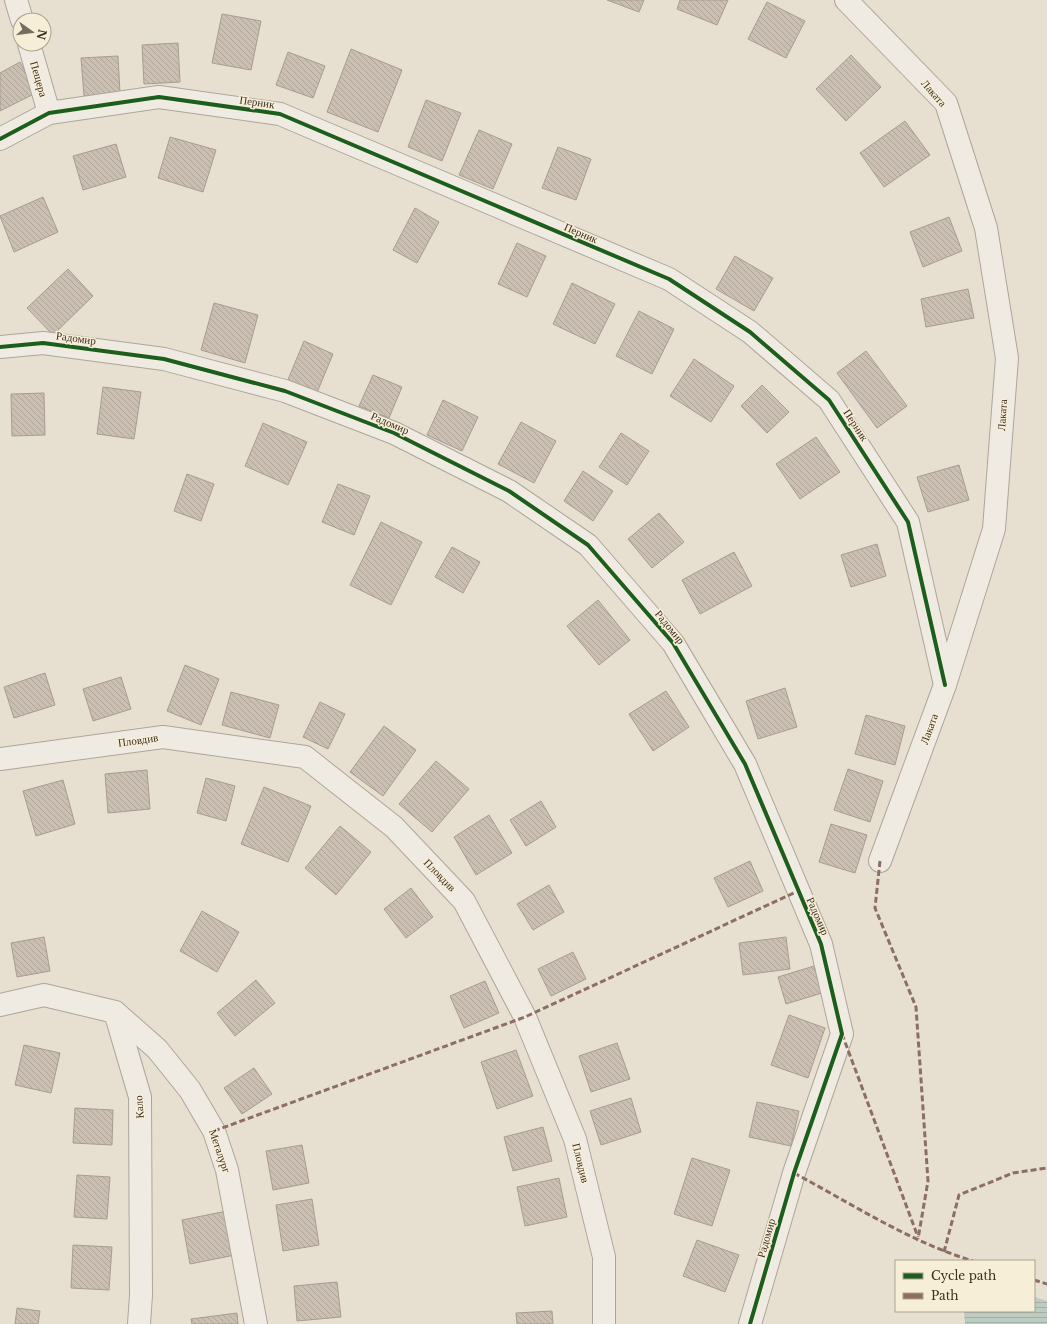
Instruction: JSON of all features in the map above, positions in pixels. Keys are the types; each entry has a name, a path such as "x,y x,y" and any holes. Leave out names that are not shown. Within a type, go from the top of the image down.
{"street":[{"path":"16,0 20,12"},
{"name":"Лаката","path":"846,0 946,103 986,228 1007,358 994,529 945,685 880,861"},
{"name":"Пещера","path":"31,52 49,114"},
{"name":"Перник","path":"0,139 49,114 159,97 280,114 669,279 750,332 829,400 908,522 945,685"},
{"name":"Радомир","path":"0,347 43,343 164,359 285,391 394,433 509,491 588,545 673,643 745,764 821,944 842,1034 794,1173 750,1324"},
{"name":"Пловдив","path":"0,759 163,737 305,757 394,827 464,900 525,1017 575,1139 604,1257 604,1324"},
{"path":"0,1005 44,995 115,1012"},
{"name":"Кало","path":"115,1012 140,1097 141,1295 139,1324"},
{"name":"Металург","path":"115,1012 157,1049 190,1090 214,1131 228,1170 256,1324"}],"shaded area":[{"path":"1035,1297 1047,1301 1047,1324 965,1324 964,1312 1035,1312"}],"building":[{"path":"607,0 644,0 639,12"},
{"path":"680,0 728,0 717,25 677,9"},
{"path":"767,2 805,21 786,58 748,39"},
{"path":"222,14 261,21 251,70 212,63"},
{"path":"178,43 180,82 144,84 142,45"},
{"path":"351,49 402,70 378,132 327,112"},
{"path":"288,52 325,66 313,98 276,85"},
{"path":"851,55 881,87 846,121 816,89"},
{"path":"118,56 120,93 84,96 81,58"},
{"path":"20,62 36,93 0,111 0,73"},
{"path":"426,100 461,113 442,161 408,147"},
{"path":"905,121 930,155 884,187 860,153"},
{"path":"479,130 512,144 493,189 459,175"},
{"path":"170,137 216,150 203,192 158,178"},
{"path":"116,144 126,177 83,190 73,156"},
{"path":"558,147 591,159 576,200 542,188"},
{"path":"43,197 58,232 14,252 0,216"},
{"path":"415,208 439,222 417,263 393,250"},
{"path":"949,217 962,251 923,267 910,232"},
{"path":"517,243 546,256 527,297 498,284"},
{"path":"735,256 773,278 754,311 716,289"},
{"path":"68,269 93,296 53,335 27,308"},
{"path":"572,283 615,304 595,344 553,324"},
{"path":"968,289 974,318 926,327 921,299"},
{"path":"214,303 258,315 245,363 201,350"},
{"path":"639,311 674,329 652,374 616,356"},
{"path":"304,341 333,354 316,395 287,382"},
{"path":"866,351 907,406 877,428 837,373"},
{"path":"694,359 734,386 711,422 670,396"},
{"path":"373,375 402,387 389,418 359,406"},
{"path":"762,385 789,412 767,433 741,406"},
{"path":"103,387 141,392 134,439 97,434"},
{"path":"44,393 45,435 12,436 11,394"},
{"path":"443,400 478,417 462,451 427,435"},
{"path":"521,422 556,441 534,483 498,464"},
{"path":"263,423 307,442 288,485 245,466"},
{"path":"621,433 649,451 627,485 599,467"},
{"path":"816,437 840,472 800,499 776,464"},
{"path":"959,465 969,500 928,512 917,477"},
{"path":"583,471 613,491 593,521 564,501"},
{"path":"187,474 214,484 201,521 174,511"},
{"path":"338,484 370,496 354,535 322,522"},
{"path":"659,513 684,542 652,568 628,539"},
{"path":"381,522 422,542 391,605 350,585"},
{"path":"877,544 886,576 851,587 841,555"},
{"path":"452,547 480,562 463,593 435,577"},
{"path":"734,552 752,586 700,614 682,580"},
{"path":"598,600 630,640 599,665 567,626"},
{"path":"185,665 219,679 201,725 167,711"},
{"path":"45,673 55,705 14,718 4,687"},
{"path":"121,677 131,709 93,721 83,689"},
{"path":"785,688 797,727 758,739 746,701"},
{"path":"666,691 689,727 653,751 629,714"},
{"path":"231,692 279,705 270,738 222,725"},
{"path":"320,702 345,714 328,749 303,737"},
{"path":"866,715 905,726 895,765 855,754"},
{"path":"384,726 416,750 383,796 350,772"},
{"path":"436,761 469,789 432,832 399,804"},
{"path":"848,769 883,781 870,822 834,810"},
{"path":"147,770 150,809 108,813 105,774"},
{"path":"206,778 235,786 226,821 197,813"},
{"path":"63,780 75,824 36,836 23,791"},
{"path":"264,787 311,806 288,862 241,844"},
{"path":"541,801 556,827 526,846 510,820"},
{"path":"489,815 512,853 476,875 454,837"},
{"path":"831,824 867,835 855,873 819,862"},
{"path":"340,826 371,852 336,895 305,868"},
{"path":"750,861 763,891 728,907 714,878"},
{"path":"549,885 564,912 533,930 517,904"},
{"path":"411,888 433,917 406,938 384,909"},
{"path":"202,911 239,932 217,972 180,951"},
{"path":"44,937 50,971 17,977 11,943"},
{"path":"786,937 790,969 743,975 739,943"},
{"path":"573,952 586,979 551,996 538,969"},
{"path":"814,966 822,993 786,1004 778,977"},
{"path":"256,980 275,1003 235,1036 217,1013"},
{"path":"485,981 499,1013 464,1028 450,996"},
{"path":"789,1015 825,1028 808,1078 771,1065"},
{"path":"617,1043 630,1079 591,1092 579,1056"},
{"path":"24,1045 60,1053 51,1093 15,1085"},
{"path":"516,1050 533,1096 497,1109 481,1062"},
{"path":"254,1068 272,1094 242,1114 224,1088"},
{"path":"631,1098 641,1132 601,1145 590,1111"},
{"path":"757,1102 799,1111 791,1146 749,1137"},
{"path":"75,1108 113,1110 112,1145 73,1143"},
{"path":"543,1127 552,1161 513,1171 504,1137"},
{"path":"302,1145 309,1183 273,1190 266,1151"},
{"path":"692,1158 730,1170 712,1226 674,1214"},
{"path":"77,1175 110,1177 107,1219 74,1217"},
{"path":"559,1178 567,1217 525,1226 517,1187"},
{"path":"312,1199 319,1245 283,1251 276,1205"},
{"path":"227,1211 235,1255 190,1264 182,1220"},
{"path":"697,1240 739,1255 725,1292 683,1276"},
{"path":"73,1245 112,1247 109,1290 71,1288"},
{"path":"337,1282 341,1317 297,1321 294,1286"},
{"path":"17,1308 40,1311 38,1324 15,1324"},
{"path":"552,1311 553,1324 517,1324 516,1313"},
{"path":"237,1313 238,1324 192,1324 191,1319"}],"marked path":[{"path":"880,861 875,908 916,1007 928,1181 918,1239"},
{"path":"214,1131 525,1017 798,891"},
{"path":"842,1034 918,1237"},
{"path":"944,1252 959,1195 1013,1173 1047,1168"},
{"path":"794,1173 904,1233 927,1244 970,1260"},
{"path":"1035,1280 1047,1284"}],"cycle path":[{"path":"0,139 49,113 159,97 280,114 669,279 750,332 829,400 908,522 945,685"},
{"path":"0,347 43,343 164,359 285,391 394,433 509,491 588,545 673,643 745,764 821,944 842,1034 794,1173 750,1324"}]}
